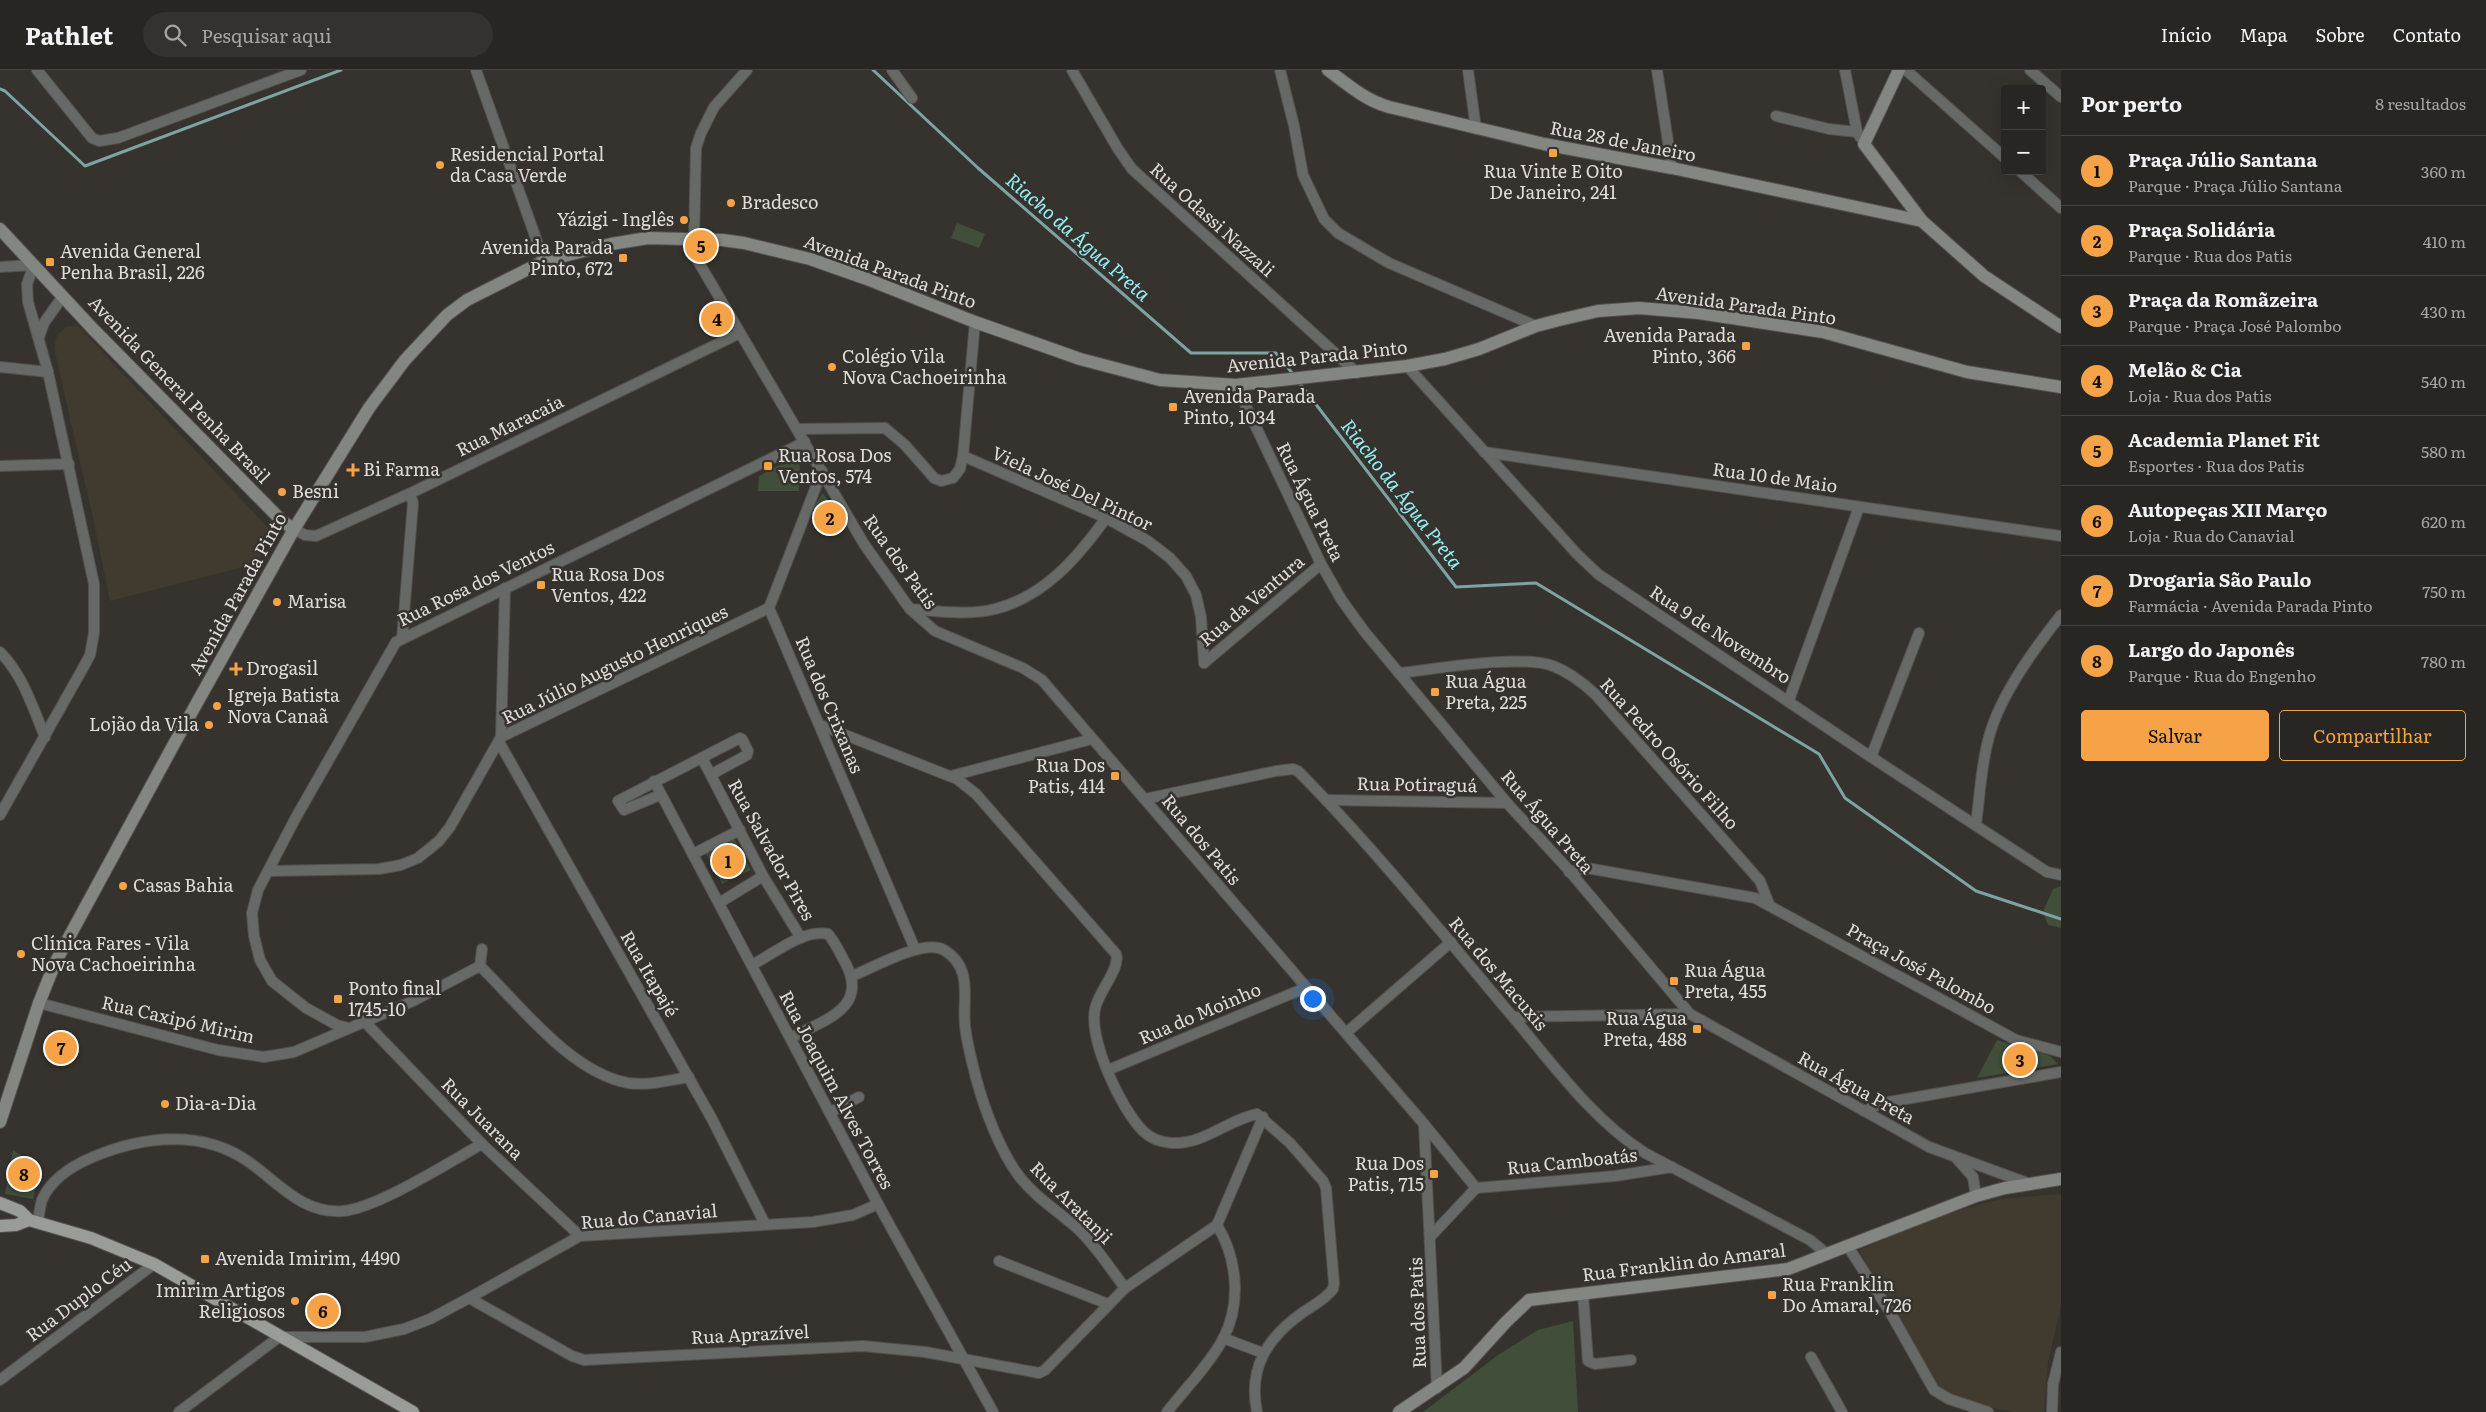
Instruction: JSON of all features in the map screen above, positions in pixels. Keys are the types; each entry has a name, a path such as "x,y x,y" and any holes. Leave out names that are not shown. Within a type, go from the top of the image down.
{"main road":[{"name":"Rua 28 de Janeiro","path":"1328,70 1374,103 1476,129 1922,221"},
{"path":"1899,70 1864,144 1922,221 1984,276 2061,328"},
{"name":"Avenida General Penha Brasil","path":"0,229 282,522 294,529"},
{"name":"Avenida Parada Pinto","path":"0,1122 39,1003 55,963 294,529 369,408 405,360 447,315 467,300 544,262 612,244 648,238 744,243 810,259 867,279 975,322 1080,359 1160,380 1236,386 1407,366 1479,349 1536,326 1598,311 1640,308 1698,313 1823,332 1967,372 2061,387"},
{"name":"Rua Franklin do Amaral","path":"1399,1412 1464,1368 1525,1303 1536,1298 1768,1273 1800,1265 1976,1196 2005,1188 2061,1179"},
{"path":"0,1203 20,1211 34,1221 109,1244 154,1264 405,1410"},
{"path":"0,1226 34,1221"}],"street":[{"path":"37,70 92,138 99,141 118,138 301,70"},
{"path":"476,70 544,262"},
{"name":"Rua dos Patis","path":"747,70 714,107 699,141 694,162 694,239 698,261 740,333 864,544 910,609 935,631 1032,672 1145,799 1305,988 1424,1124 1476,1188 1431,1236"},
{"path":"892,70 912,98"},
{"name":"Rua Odassi Nazzali","path":"1072,70 1118,150 1132,170 1357,373"},
{"path":"1280,70 1294,126 1303,175 1324,219 1338,233 1389,263 1536,326"},
{"path":"1468,70 1476,129"},
{"path":"1657,70 1672,168"},
{"path":"1845,70 1857,132 1864,144"},
{"path":"1906,70 2001,154"},
{"path":"2030,70 2061,98"},
{"path":"1776,116 1829,129 1857,132"},
{"path":"2024,175 2061,208"},
{"path":"0,267 34,265 28,284 28,302 48,372 94,584 94,633 90,655 0,815"},
{"path":"39,337 44,323 63,296"},
{"path":"797,429 885,428 905,445 924,470 941,481 953,478 957,474 963,456 975,322"},
{"name":"Rua Maracaia","path":"294,529 306,535 316,536 410,494 740,333"},
{"name":"Rua 9 de Novembro","path":"1407,366 1577,554 1598,574 2048,872 2061,874"},
{"path":"0,367 48,372"},
{"name":"Rua Água Preta","path":"1236,386 1320,564 1341,599 1364,631 1507,803 1569,872 1690,1014 1929,1147 2032,1185"},
{"name":"Rua Rosa dos Ventos","path":"348,1028 337,1025 306,1008 272,980 260,960 254,936 252,913 258,890 268,871 396,642 805,442"},
{"name":"Rua 10 de Maio","path":"1484,452 2061,536"},
{"name":"Viela José Del Pintor","path":"963,456 1106,518 1148,541 1170,558 1186,576 1196,595 1201,617 1204,663"},
{"path":"0,466 68,464"},
{"path":"769,608 822,471"},
{"path":"402,639 413,503 410,494"},
{"path":"1790,700 1859,507"},
{"path":"910,609 994,610 1014,603 1036,591 1071,562 1106,518"},
{"name":"Rua da Ventura","path":"1204,663 1320,564"},
{"path":"500,740 505,588"},
{"name":"Rua dos Crixanas","path":"769,608 915,949"},
{"name":"Rua Júlio Augusto Henriques","path":"268,871 379,869 401,865 418,858 439,841 450,826 500,740 769,608"},
{"path":"1976,824 1989,736 2000,709 2024,667 2061,615"},
{"path":"1872,757 1919,633"},
{"path":"0,652 14,668 23,684 45,737"},
{"name":"Rua Pedro Osório Filho","path":"1399,672 1519,661 1545,664 1567,673 1595,694 1696,807 1760,881 1769,904"},
{"path":"820,725 951,776 976,794 1116,954 1116,965 1098,998 1094,1011 1098,1046 1108,1070 1136,1123 1145,1133 1158,1140 1171,1143 1190,1141 1214,1133 1255,1114 1263,1117 1290,1143 1323,1181 1326,1188 1334,1283 1330,1294 1275,1335 1263,1353 1255,1382 1257,1412"},
{"path":"660,794 623,810 619,799 740,738 742,739 748,751 747,755 712,774"},
{"path":"951,776 1092,739"},
{"name":"Rua Itapajé","path":"500,740 689,1077 742,1174 765,1224"},
{"name":"Rua Salvador Pires","path":"702,758 712,774 763,876 801,938 816,934 828,934 852,976"},
{"name":"Rua dos Macuxis","path":"1145,799 1276,771 1292,769 1298,771 1326,800 1451,942 1595,1113 1623,1139 1810,1240 1827,1254"},
{"name":"Rua Joaquim Alves Torres","path":"654,782 831,1112 878,1204 966,1360 993,1412"},
{"name":"Rua Potiraguá","path":"1326,800 1507,803"},
{"path":"693,854 740,830"},
{"name":"Praça José Palombo","path":"1569,872 1586,868 1755,898 2016,1040 2061,1052"},
{"path":"719,903 763,876"},
{"path":"752,965 801,938"},
{"path":"1346,1033 1451,942"},
{"name":"Rua Aratanji","path":"852,976 915,949 933,946 943,949 951,956 961,970 966,985 965,1025 976,1080 1006,1153 1018,1175 1035,1195 1078,1230 1094,1246 1125,1288"},
{"path":"482,948 480,966 559,1045 594,1070 612,1079 630,1083 648,1084 689,1077"},
{"name":"Rua Caxipó Mirim","path":"39,1003 218,1050 264,1057 294,1052 413,1002 480,966"},
{"path":"791,1038 843,1009 851,1000 852,976"},
{"name":"Rua do Moinho","path":"1108,1070 1305,988"},
{"path":"1514,1017 1690,1014"},
{"name":"Rua Juarana","path":"364,1021 482,1144 580,1236"},
{"path":"1864,1111 1883,1103 2061,1072"},
{"path":"831,1112 859,1097"},
{"path":"999,1261 1108,1304 1125,1288 1217,1225 1263,1117"},
{"name":"Rua dos Patis","path":"1424,1124 1437,1388"},
{"path":"34,1221 46,1194 68,1171 112,1149 161,1138 188,1139 247,1160 292,1197 308,1206 343,1211 371,1203 482,1144"},
{"name":"Rua Água Preta","path":"1957,1158 1973,1177 1976,1196"},
{"name":"Rua Camboatás","path":"1476,1188 1614,1176 1672,1167"},
{"name":"Rua do Canavial","path":"279,1337 365,1337 404,1329 430,1319 580,1236 832,1220 853,1216 878,1204"},
{"path":"1167,1412 1223,1338 1234,1308 1236,1292 1226,1240 1217,1225"},
{"path":"1846,1246 1890,1312 1934,1390 1966,1409 1988,1412"},
{"name":"Rua Duplo Céu","path":"0,1380 154,1264"},
{"path":"1583,1294 1588,1361 1595,1364 1631,1360"},
{"name":"Rua Aprazível","path":"469,1298 584,1360 863,1346 966,1360 1032,1373 1045,1370 1108,1304"},
{"path":"179,1412 279,1337"},
{"path":"317,1358 318,1344 323,1337"},
{"path":"1223,1338 1263,1353"},
{"path":"2052,1412 2053,1384 2061,1352"},
{"path":"1811,1357 1842,1412"}],"shaded area":[{"path":"78,326 273,533 255,564 110,601 54,348 57,335 66,327"},
{"path":"2061,1194 2061,1305 2048,1362 2044,1412 2013,1412 1983,1406 1939,1389 1922,1363 1859,1250 1946,1214 2000,1199"}],"green space":[{"path":"957,223 985,234 979,248 951,238"},
{"path":"800,454 799,491 758,491 759,476"},
{"path":"823,493 845,526 836,533 812,508"},
{"path":"734,838 751,870 722,884 705,852"},
{"path":"2061,886 2061,928 2048,925 2043,912 2053,889"},
{"path":"1997,1040 2050,1056 2058,1064 1977,1078"},
{"path":"13,1150 41,1169 33,1199 5,1194"},
{"path":"1573,1321 1578,1412 1423,1412 1498,1355 1538,1330"}],"waterway":[{"name":"Riacho da Água Preta","path":"0,89 5,91 85,166 341,70"},
{"name":"Riacho da Água Preta","path":"873,70 978,168 1191,353 1276,353 1293,374"},
{"name":"Riacho da Água Preta","path":"1298,381 1456,587 1536,583 1819,754 1845,798 1976,891 2061,919"}],"place":[{"name":"Rua Vinte E Oito De Janeiro, 241","path":"1553,153"},
{"name":"Residencial Portal da Casa Verde","path":"440,165"},
{"name":"Bradesco","path":"731,203"},
{"name":"Yázigi - Inglês","path":"684,220"},
{"name":"Academia Planet Fit","path":"701,246"},
{"name":"Avenida Parada Pinto, 672","path":"623,258"},
{"name":"Avenida General Penha Brasil, 226","path":"50,262"},
{"name":"Melão & Cia","path":"717,319"},
{"name":"Avenida Parada Pinto, 366","path":"1746,346"},
{"name":"Colégio Vila Nova Cachoeirinha","path":"832,367"},
{"name":"Avenida Parada Pinto, 1034","path":"1173,407"},
{"name":"Rua Rosa Dos Ventos, 574","path":"768,466"},
{"name":"Bi Farma","path":"353,470"},
{"name":"Besni","path":"282,492"},
{"name":"Praça Solidária","path":"830,518"},
{"name":"Rua Rosa Dos Ventos, 422","path":"541,585"},
{"name":"Marisa","path":"277,602"},
{"name":"Drogasil","path":"236,669"},
{"name":"Rua Água Preta, 225","path":"1435,692"},
{"name":"Igreja Batista Nova Canaã","path":"217,706"},
{"name":"Lojão da Vila","path":"209,725"},
{"name":"Rua Dos Patis, 414","path":"1115,776"},
{"name":"Praça Júlio Santana","path":"728,861"},
{"name":"Casas Bahia","path":"123,886"},
{"name":"Clínica Fares - Vila Nova Cachoeirinha","path":"21,954"},
{"name":"Rua Água Preta, 455","path":"1674,981"},
{"name":"Ponto final 1745-10","path":"338,999"},
{"name":"Rua Água Preta, 488","path":"1697,1029"},
{"name":"Drogaria São Paulo","path":"61,1048"},
{"name":"Praça da Romãzeira","path":"2020,1060"},
{"name":"Dia-a-Dia","path":"165,1104"},
{"name":"Largo do Japonês","path":"24,1174"},
{"name":"Rua Dos Patis, 715","path":"1434,1174"},
{"name":"Avenida Imirim, 4490","path":"205,1259"},
{"name":"Rua Franklin Do Amaral, 726","path":"1772,1295"},
{"name":"Imirim Artigos Religiosos","path":"295,1301"},
{"name":"Autopeças XII Março","path":"323,1311"}]}
